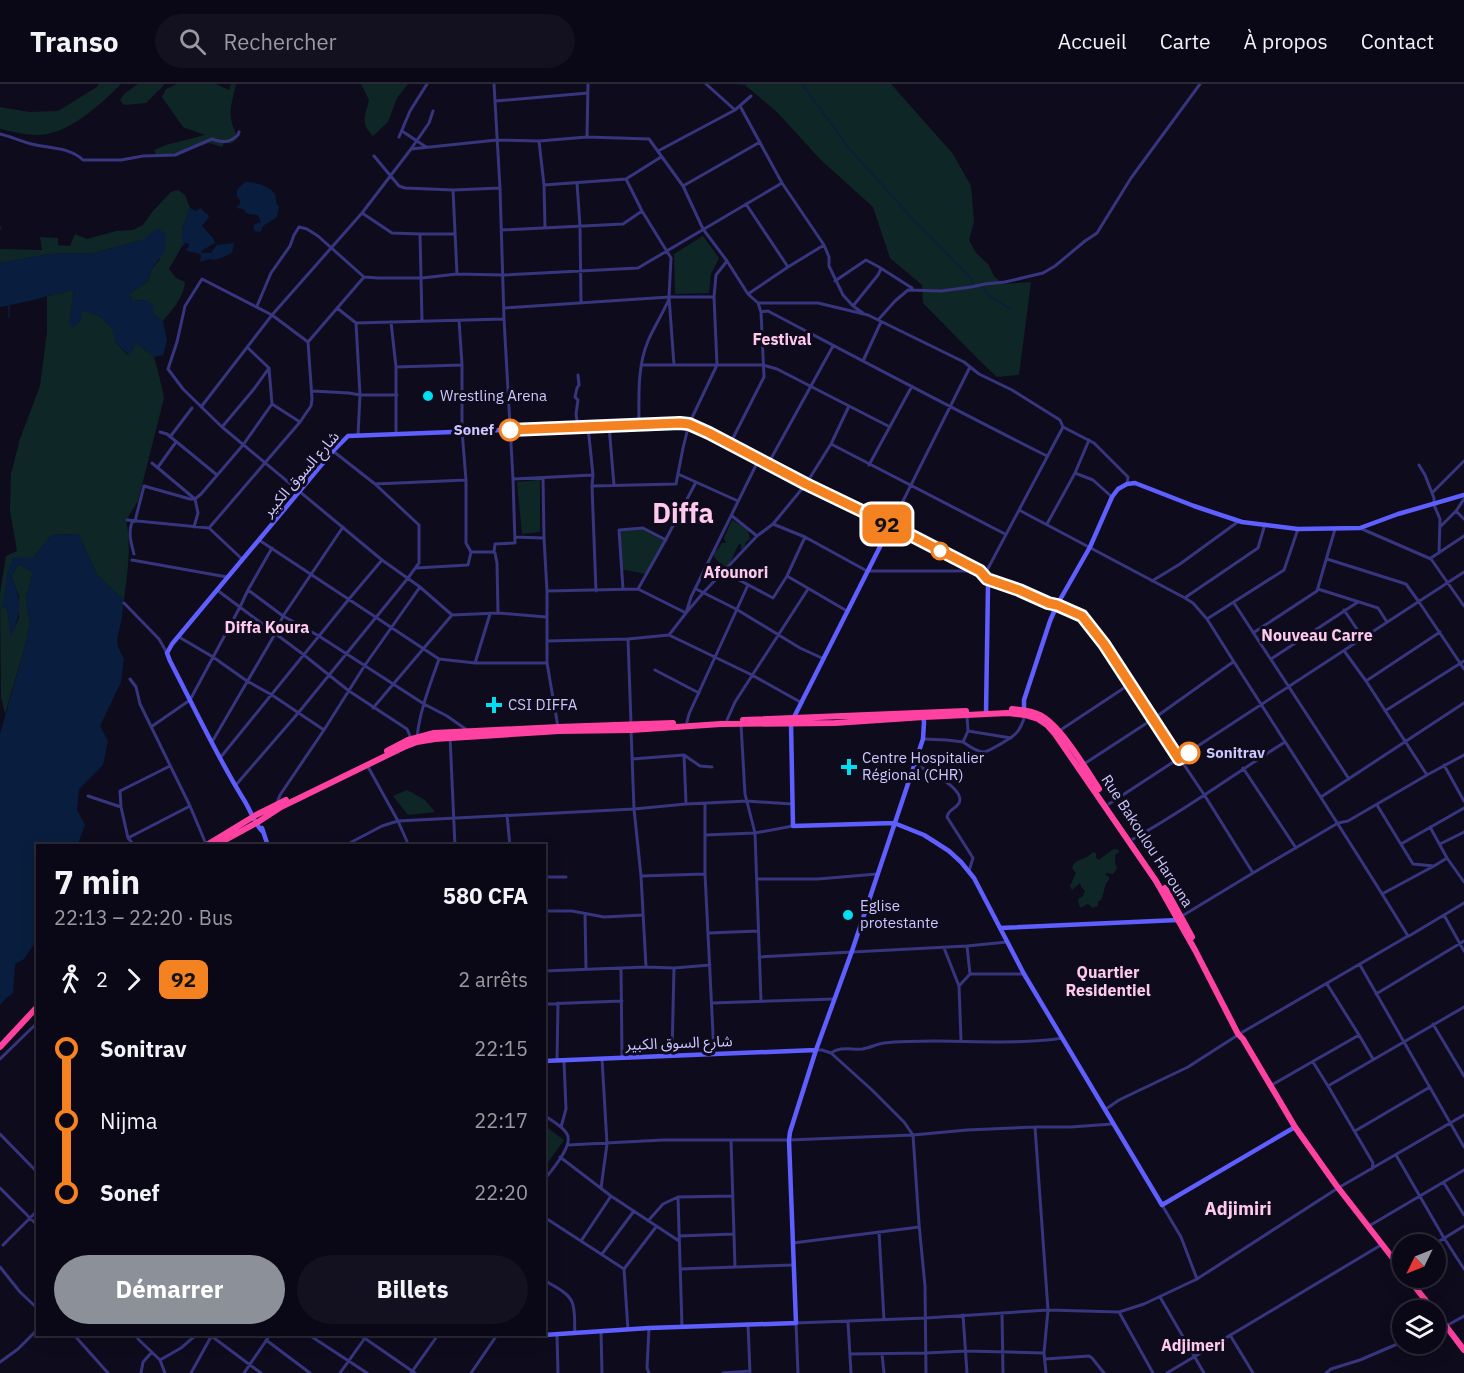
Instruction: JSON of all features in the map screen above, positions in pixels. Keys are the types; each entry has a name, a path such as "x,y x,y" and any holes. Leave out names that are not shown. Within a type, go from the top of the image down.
{"highway":[{"name":"Rue Bakoulou Harouna","path":"1024,712 1047,725 1055,734 1138,853 1180,919"},
{"name":"Rue Bakoulou Harouna","path":"792,720 835,723 923,714 1024,712 1041,715 1050,722 1083,765 1160,879 1241,1036 1295,1127 1338,1188 1392,1256"},
{"path":"631,727 727,720 792,720"},
{"path":"217,844 277,805 408,740 434,733 741,724 792,720"},
{"path":"210,844 256,819 417,742 450,737 558,729"},
{"path":"0,1047 36,1008"},
{"path":"1416,1288 1425,1300"},
{"path":"1446,1326 1464,1350"}],"street":[{"path":"399,137 410,111 427,84"},
{"path":"494,84 515,537 515,543 495,544 498,613"},
{"path":"588,84 588,137"},
{"path":"706,84 735,110"},
{"path":"862,362 880,321 895,301 908,290 941,291 1005,282 1043,273 1097,233 1131,178 1200,84"},
{"path":"495,100 588,93"},
{"path":"658,151 735,110 751,96"},
{"path":"740,106 782,183 824,245 829,256 828,266 843,295 853,306 964,362 980,374 1052,414 1060,420 1063,427 1094,443 1128,477 1127,484"},
{"path":"201,407 272,315 362,213 411,149 429,123 433,111"},
{"path":"402,131 427,148"},
{"path":"0,134 29,144 64,150 78,155 83,160 100,160 175,155 212,139 222,143 228,141 239,132"},
{"path":"411,149 496,140 539,141 588,137 649,140 683,186 703,229 748,294 758,303 761,312 764,377 730,444"},
{"path":"539,141 544,185 545,228"},
{"path":"683,186 760,142"},
{"path":"374,156 399,186 405,188 453,190 500,188"},
{"path":"544,185 626,179 661,157"},
{"path":"626,179 642,211 671,258 669,297 674,365"},
{"path":"577,183 582,271 581,303"},
{"path":"257,306 271,273 290,246 299,227 318,236 364,277 422,278 457,274 503,275 638,268 782,183"},
{"path":"453,190 457,274"},
{"path":"746,204 788,267"},
{"path":"501,230 623,224 642,211"},
{"path":"362,213 392,233 455,234"},
{"path":"420,234 422,321"},
{"path":"748,294 824,245"},
{"path":"836,281 866,260 914,289"},
{"path":"592,486 676,484 689,424 717,365 714,297 716,275 727,261"},
{"path":"853,306 881,269"},
{"path":"209,528 300,422 311,406 308,342 364,277"},
{"path":"308,342 257,306 240,300 202,279 185,306 168,369 183,389 222,427 452,615 498,613 546,617"},
{"path":"639,425 641,365 647,342 669,297"},
{"path":"503,308 669,297 714,297"},
{"path":"758,303 818,303 867,315"},
{"path":"337,308 356,323 504,320"},
{"path":"761,312 768,311 950,408 1047,456"},
{"path":"416,568 468,565 471,552 466,543 466,480 462,431 459,320"},
{"path":"391,322 396,367 396,434"},
{"path":"356,323 360,395 358,435"},
{"path":"768,464 833,346"},
{"path":"134,554 130,529 132,522 135,521 144,486 195,499 243,445 272,404 269,368 247,347"},
{"path":"396,367 462,365"},
{"path":"641,365 763,365 777,369 890,427"},
{"path":"793,826 792,720 970,367"},
{"path":"222,427 269,368"},
{"path":"578,375 579,385 575,397 578,400 576,414 578,427"},
{"path":"869,465 912,386"},
{"path":"311,391 397,395"},
{"path":"272,404 300,422"},
{"path":"669,635 703,593 757,536 773,524 806,484 831,444 849,406"},
{"path":"170,437 192,408"},
{"name":"شارع السوق الكبير","path":"167,653 227,577 333,451 346,437 358,435 689,424 891,525 980,571 986,577"},
{"path":"609,426 614,485"},
{"path":"588,427 593,475 597,591"},
{"path":"986,712 988,585 986,577 1005,534 1063,427"},
{"path":"160,432 167,434 217,476"},
{"path":"1047,524 1075,473 1089,440"},
{"path":"158,467 176,442"},
{"path":"831,444 1005,534"},
{"path":"235,786 299,712 419,563 419,525 375,484 333,451"},
{"path":"686,613 759,459"},
{"path":"1432,493 1464,461"},
{"path":"152,463 195,499 198,513 194,527"},
{"path":"1419,465 1434,498 1434,505 1440,519 1439,553"},
{"path":"1075,473 1093,480 1112,498"},
{"path":"678,474 738,501"},
{"path":"513,479 593,475"},
{"path":"543,478 547,663 558,729"},
{"path":"375,484 466,480"},
{"path":"638,589 696,482"},
{"path":"922,739 963,742 977,751 985,752 1016,735 1022,724 1024,700 1057,605 1090,547 1112,498 1118,489 1127,484 1135,483 1239,521 1298,529 1360,528 1398,514 1464,497"},
{"path":"1441,526 1456,511 1464,497"},
{"path":"1019,510 1193,603 1207,619 1408,936"},
{"path":"1456,511 1464,519"},
{"path":"732,516 757,536"},
{"path":"127,520 209,528 242,559"},
{"path":"1152,581 1180,564 1239,521"},
{"path":"773,524 805,537 867,571 980,571"},
{"path":"1185,598 1258,548 1264,524"},
{"path":"212,742 275,634 283,616 343,527"},
{"path":"623,590 619,530 643,528 666,540"},
{"path":"1360,528 1431,559 1464,606"},
{"path":"1207,619 1284,570 1298,529"},
{"path":"1253,633 1317,591 1335,529"},
{"path":"1431,559 1464,536"},
{"path":"515,537 544,538"},
{"path":"707,566 724,572 773,598 787,576 805,537"},
{"path":"259,540 439,659 475,663 547,663"},
{"path":"151,727 190,700 272,548"},
{"path":"471,552 494,552"},
{"path":"1327,559 1406,584 1462,662 1464,669"},
{"path":"132,560 227,577"},
{"path":"220,758 382,560"},
{"path":"1109,804 1464,572"},
{"path":"787,576 847,611"},
{"path":"986,577 1082,616 1104,644 1253,873"},
{"path":"687,722 748,585"},
{"path":"277,805 280,795 365,665 420,587"},
{"path":"547,591 638,589 686,613"},
{"path":"696,589 736,609 800,648 824,659"},
{"path":"727,720 735,702 808,589"},
{"path":"1318,589 1378,608 1387,622"},
{"path":"217,590 349,691 407,729 410,736 408,740"},
{"path":"248,590 283,616 319,636 468,731"},
{"path":"1271,659 1358,602"},
{"path":"123,603 159,639 267,844"},
{"path":"1234,603 1349,779"},
{"path":"1344,610 1363,638"},
{"path":"475,663 490,614"},
{"path":"373,708 452,615"},
{"path":"1366,681 1440,632"},
{"path":"548,641 628,639 669,635 753,675 802,703"},
{"path":"178,637 213,657 324,730"},
{"path":"628,639 634,809 641,876 646,967"},
{"path":"1344,651 1427,775"},
{"path":"417,737 424,704 439,659"},
{"path":"1083,765 1233,662"},
{"path":"1386,711 1462,662"},
{"path":"655,669 699,693"},
{"path":"130,679 136,687 140,704 190,806 205,844"},
{"path":"1059,731 1130,684"},
{"path":"1321,797 1464,703"},
{"path":"963,742 968,731 967,713"},
{"path":"798,1373 789,1140 816,1050 852,951 914,765 922,739 923,714"},
{"path":"741,724 745,794 755,833 761,1001"},
{"path":"968,731 1012,738"},
{"path":"450,737 455,844"},
{"path":"1133,839 1205,796 1284,742"},
{"path":"632,759 684,755 700,766 712,767"},
{"path":"684,755 686,804"},
{"path":"1000,928 1180,919 1338,823 1348,821 1464,755"},
{"path":"367,765 409,844"},
{"path":"914,765 931,773 957,791 960,801 948,811 947,817 973,858 969,872"},
{"path":"1444,765 1464,801"},
{"path":"133,844 128,838 120,791 170,766"},
{"path":"1243,768 1296,848"},
{"path":"88,796 121,807"},
{"path":"353,844 382,826 398,820 634,809 747,801 793,804"},
{"path":"705,804 705,874 714,1054"},
{"path":"1377,805 1413,864 1434,867"},
{"path":"128,838 190,806"},
{"path":"1401,844 1464,808"},
{"path":"507,814 510,844"},
{"path":"705,835 755,833 793,826 894,823 924,835 949,851 969,872 1024,974 1181,1237 1197,1279"},
{"path":"1430,827 1447,858 1464,882"},
{"path":"1440,844 1464,832"},
{"path":"1382,894 1447,858"},
{"path":"641,876 705,874"},
{"path":"757,879 819,879 877,874"},
{"path":"546,877 566,876"},
{"path":"1104,1110 1119,1100 1188,1067 1464,903"},
{"path":"546,911 585,913 604,917 643,915"},
{"path":"585,913 586,969"},
{"path":"1444,915 1464,951"},
{"path":"709,933 758,931"},
{"path":"1376,994 1464,941"},
{"path":"759,957 1007,942"},
{"path":"959,986 970,974 968,945"},
{"path":"943,947 959,986 961,1040"},
{"path":"1360,964 1464,1146"},
{"path":"546,971 710,965"},
{"path":"672,1055 674,968"},
{"path":"621,969 622,1058"},
{"path":"970,974 1024,974"},
{"path":"1327,984 1373,1059"},
{"path":"712,1003 835,999"},
{"path":"546,1004 622,1001"},
{"path":"557,1061 558,1003"},
{"path":"1328,1086 1464,1007"},
{"path":"0,1059 36,1024"},
{"path":"1433,1024 1464,1076"},
{"path":"1270,1086 1359,1035"},
{"path":"831,1053 838,1049 863,1049 883,1043 961,1040 1044,1041 1063,1038"},
{"path":"816,1050 831,1053 880,1098 904,1122 913,1135 925,1286 926,1373"},
{"name":"شارع السوق الكبير","path":"546,1061 816,1050"},
{"path":"601,1188 607,1144 602,1059"},
{"path":"561,1127 566,1109 564,1061"},
{"path":"1313,1062 1373,1163 1372,1169"},
{"path":"1355,1131 1430,1087"},
{"path":"546,1335 748,1324 848,1322 1048,1310 1119,1312 1144,1304 1197,1279 1338,1188 1464,1115"},
{"path":"546,1116 566,1131 569,1137 568,1145 546,1177"},
{"path":"568,1145 663,1140 789,1140 1112,1124"},
{"path":"1035,1127 1048,1310 1044,1353 1046,1373"},
{"path":"1162,1206 1295,1127"},
{"path":"0,1141 2,1135 36,1171"},
{"path":"731,1140 735,1267"},
{"path":"1396,1155 1442,1234"},
{"path":"560,1157 611,1196 656,1227 679,1239 734,1234"},
{"path":"1369,1226 1464,1170"},
{"path":"1444,1183 1464,1215"},
{"path":"1,1190 36,1224"},
{"path":"581,1241 611,1196"},
{"path":"648,1221 663,1204 678,1197 733,1196"},
{"path":"678,1197 682,1327"},
{"path":"602,1254 634,1211"},
{"path":"3,1245 36,1212"},
{"path":"546,1218 624,1269"},
{"path":"1446,1237 1464,1226"},
{"path":"628,1330 624,1269 656,1227"},
{"path":"794,1243 919,1227"},
{"path":"879,1232 884,1320"},
{"path":"1446,1241 1464,1267"},
{"path":"1167,1373 1382,1244"},
{"path":"680,1269 794,1265"},
{"path":"0,1267 20,1292 36,1307"},
{"path":"546,1282 571,1300 574,1333"},
{"path":"1160,1297 1204,1373"},
{"path":"1119,1312 1153,1373"},
{"path":"1002,1313 1003,1373"},
{"path":"963,1315 967,1373"},
{"path":"1446,1326 1464,1316"},
{"path":"848,1322 850,1373"},
{"path":"723,1373 750,1372 748,1324"},
{"path":"649,1329 647,1368 649,1373"},
{"path":"1,1361 18,1349 36,1331"},
{"path":"601,1331 602,1373"},
{"path":"557,1334 558,1373"},
{"path":"1230,1335 1253,1373"},
{"path":"75,1336 108,1373"},
{"path":"137,1336 160,1360 165,1373"},
{"path":"160,1360 181,1348 195,1336"},
{"path":"191,1373 210,1336"},
{"path":"212,1336 261,1373"},
{"path":"244,1373 269,1336"},
{"path":"310,1336 367,1373"},
{"path":"362,1336 413,1372 437,1336"},
{"path":"471,1373 496,1336"},
{"path":"340,1373 365,1338"},
{"path":"266,1340 310,1373"},
{"path":"1326,1373 1392,1346"},
{"path":"850,1354 966,1351 1044,1353"},
{"path":"141,1373 143,1362 152,1352"},
{"path":"882,1354 884,1373"},
{"path":"1045,1359 1089,1356 1104,1373"}],"green space":[{"path":"99,84 121,84 96,107 67,127 42,135 0,129 0,107 30,112 58,111"},
{"path":"138,84 165,84 146,103 124,105 120,100 124,94"},
{"path":"177,84 216,84 229,90 231,84 236,84 231,111 232,123 238,137 235,141 224,143 222,147 209,143 164,157 157,156 154,150 205,135 183,127 162,97 166,89"},
{"path":"361,84 408,84 397,98 388,122 373,136 365,123 369,100"},
{"path":"733,84 891,84 953,154 971,186 974,222 969,240 976,253 988,264 994,276 1003,284 1031,282 1019,375 997,377 980,361 923,303 922,285 890,258 873,207 821,160 777,112 745,85"},
{"path":"178,190 185,195 190,208 182,230 182,246 169,269 176,278 185,282 180,298 163,321 154,315 145,300 132,301 130,293 147,282 152,269 160,259 142,240 94,253 50,254 0,263 0,249 42,250 40,237 58,238 58,245 70,246 75,234 87,239 116,231 133,230 143,225 171,192"},
{"path":"703,236 719,258 711,274 709,293 675,294 674,254"},
{"path":"74,290 69,324 80,312 89,312 101,317 113,329 116,343 128,355 137,343 154,357 164,398 138,501 126,520 129,550 124,600 97,575 78,534 52,535 33,558 13,558 2,608 7,607 11,635 19,618 19,596 11,576 19,564 33,572 26,598 30,624 5,714 1,697 0,593 6,556 17,551 10,510 11,474 20,439 40,386 47,332 47,296"},
{"path":"540,480 540,532 522,534 517,482"},
{"path":"732,520 748,530 750,539 744,548 741,549 741,544 739,544 727,568 722,568 723,566 714,557 714,552 722,543 726,543 724,538"},
{"path":"643,529 665,541 646,574 620,569 620,530"},
{"path":"407,790 425,800 435,812 408,815 393,796"},
{"path":"1115,849 1119,850 1115,855 1117,868 1113,874 1105,874 1109,880 1102,899 1098,901 1098,906 1092,908 1087,904 1081,908 1078,899 1085,891 1080,883 1072,890 1070,886 1076,873 1072,868 1073,865 1093,852 1099,860"},
{"path":"546,1127 564,1140 546,1166"}],"water":[{"path":"245,182 269,189 275,194 279,206 277,217 263,226 261,232 255,231 253,227 261,222 258,215 248,214 243,209 236,208 240,204 237,190"},
{"path":"190,208 195,211 201,208 209,217 202,226 215,243 201,251 202,253 211,253 217,245 234,243 232,253 216,260 200,262 201,255 186,250 188,243 182,246 182,230"},
{"path":"158,228 166,235 165,250 152,269 147,282 130,293 132,301 146,300 153,305 154,315 163,321 167,341 163,355 154,357 137,343 129,355 116,343 112,329 101,317 89,312 81,312 82,319 73,328 69,323 74,290 0,307 0,263 50,254 94,253 142,240"},
{"path":"78,534 97,575 124,600 117,640 124,659 121,682 100,726 108,741 103,765 79,789 77,810 85,825 78,844 36,844 36,941 24,959 15,964 13,993 0,1005 0,734 30,624 26,598 33,572 19,564 11,576 19,600 19,613 11,636 7,607 2,608 7,574 14,557 33,558 52,535"}],"waterway":[{"path":"802,84 849,148 909,215 972,279 972,284 975,285"},
{"path":"982,286 989,296 1011,309"},
{"path":"9,304 9,317"}],"bus line":[{"name":"92","path":"510,430 680,423 689,424 709,433 980,571 987,579 1082,616 1104,644 1179,759 1189,753"}],"place":[{"name":"Wrestling Arena","path":"428,396"},
{"name":"Sonef","path":"510,430"},
{"name":"CSI DIFFA","path":"494,705"},
{"name":"Sonitrav","path":"1189,753"},
{"name":"Centre Hospitalier Régional (CHR)","path":"849,767"},
{"name":"Eglise protestante","path":"848,915"}],"district":[{"name":"Festival","path":"782,339"},
{"name":"Diffa","path":"683,514"},
{"name":"Afounori","path":"736,572"},
{"name":"Diffa Koura","path":"267,627"},
{"name":"Nouveau Carre","path":"1317,635"},
{"name":"Quartier Residentiel","path":"1108,981"},
{"name":"Adjimiri","path":"1238,1209"},
{"name":"Adjimeri","path":"1193,1345"}]}
